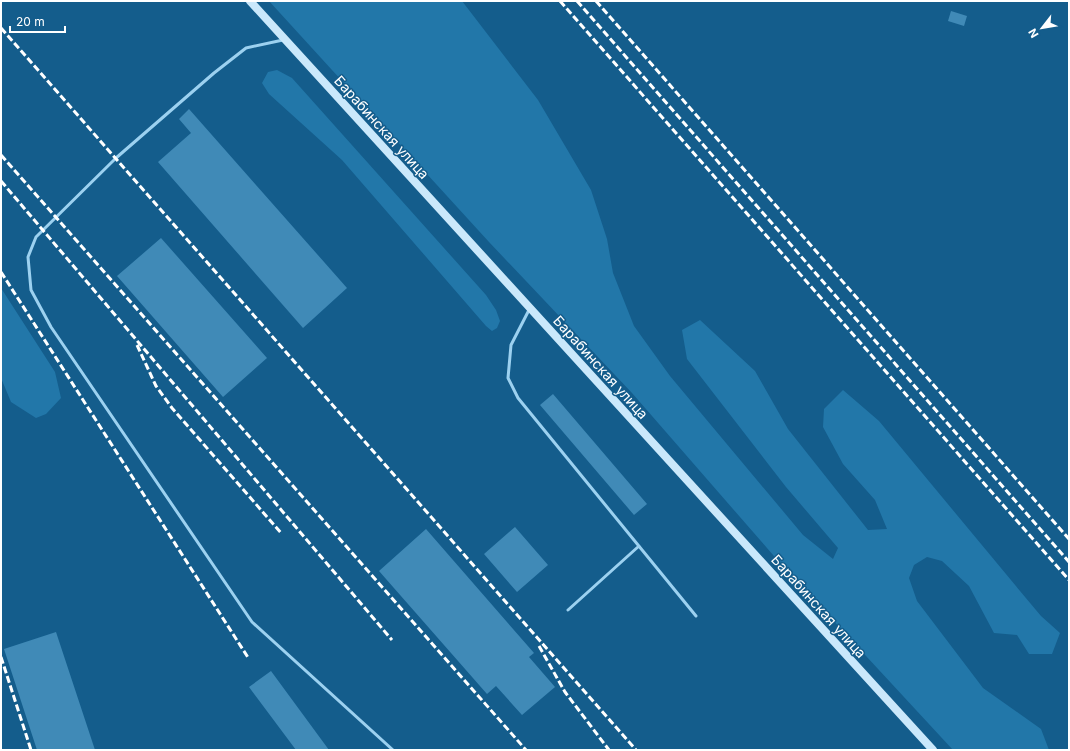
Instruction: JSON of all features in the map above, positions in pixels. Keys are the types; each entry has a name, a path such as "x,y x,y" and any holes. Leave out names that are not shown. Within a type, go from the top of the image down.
{"main road":[{"name":"Барабинская улица","path":"250,1 933,750"}],"lane":[{"path":"284,39 246,48 224,65 116,158 55,217 36,237 28,257 31,290 51,327 252,622 393,750"},
{"path":"530,308 511,345 508,378 518,398 696,616"},
{"path":"568,610 639,546"}],"shaded area":[{"path":"269,1 462,1 538,100 591,190 607,239 613,273 634,326 670,376 803,535 833,559 838,548 786,487 687,359 682,330 700,320 755,371 788,429 868,530 887,529 875,500 843,464 823,427 824,409 843,390 879,421 1041,616 1060,633 1052,654 1029,654 1017,635 994,633 969,586 942,561 927,557 914,565 909,578 917,601 983,688 1041,729 1049,750 953,750 780,563 632,393 489,242"},
{"path":"277,70 292,78 486,295 496,310 500,321 497,328 492,331 486,326 342,160 269,94 262,83 268,72"},
{"path":"1,288 55,372 61,398 46,414 36,418 11,402 1,378"}],"building":[{"path":"951,11 967,16 964,26 948,21"},
{"path":"189,109 347,288 303,328 158,162 191,133 179,119"},
{"path":"161,238 267,358 223,397 117,276"},
{"path":"553,394 647,504 634,515 540,405"},
{"path":"515,527 548,565 517,592 484,554"},
{"path":"426,529 534,653 529,657 555,687 522,715 496,686 487,694 379,571"},
{"path":"56,632 95,750 37,750 4,649"},
{"path":"271,671 329,750 296,750 249,687"}],"railway":[{"path":"560,1 1069,580"},
{"path":"577,1 1069,562"},
{"path":"596,1 1069,539"},
{"path":"1,28 636,750"},
{"path":"1,155 526,750"},
{"path":"1,181 392,640"},
{"path":"1,272 249,659"},
{"path":"137,345 156,386 172,408 282,534"},
{"path":"539,646 565,692 609,750"},
{"path":"1,657 31,750"}]}
